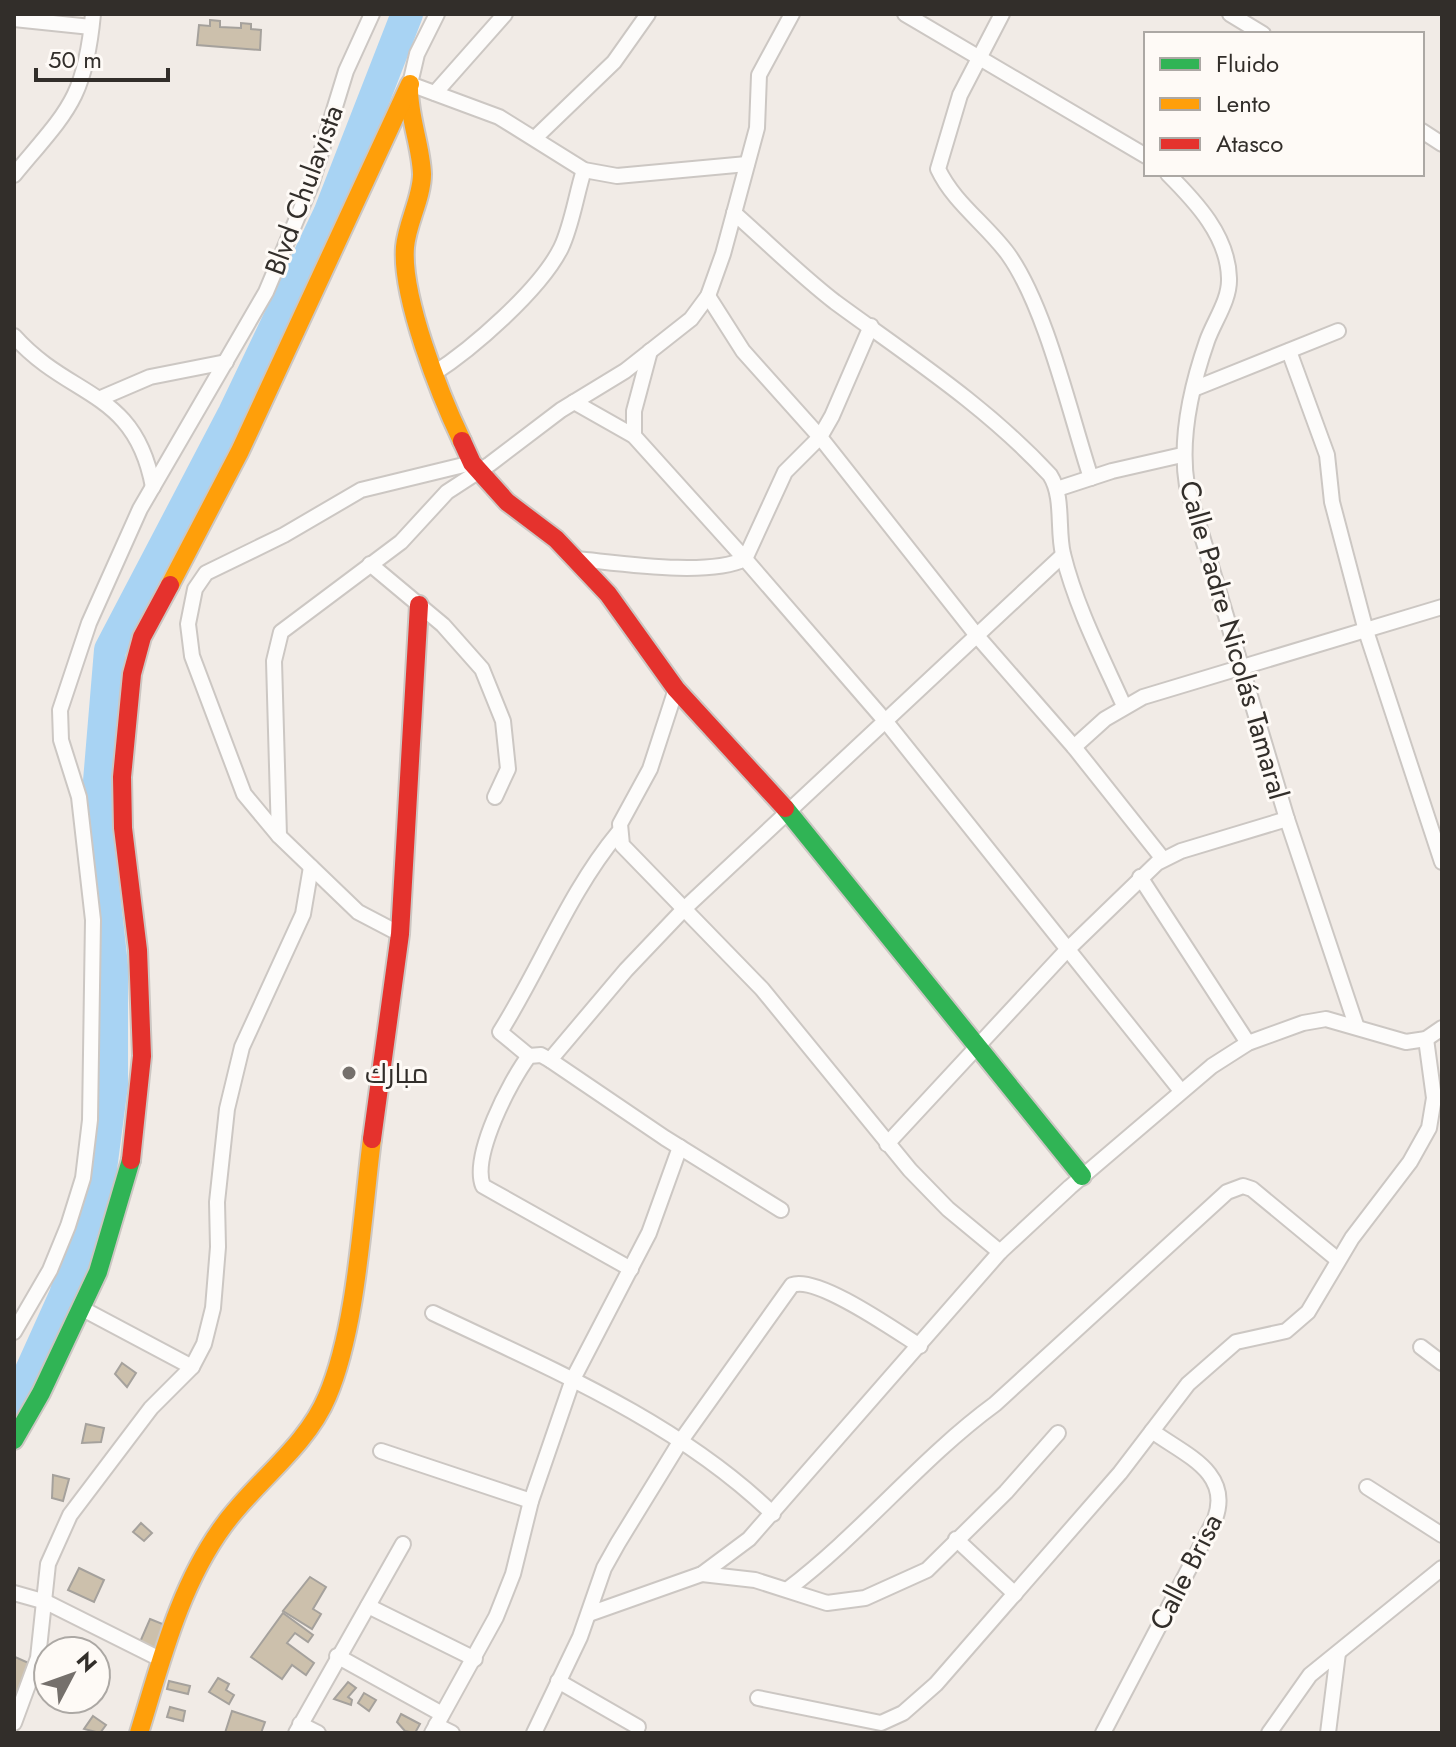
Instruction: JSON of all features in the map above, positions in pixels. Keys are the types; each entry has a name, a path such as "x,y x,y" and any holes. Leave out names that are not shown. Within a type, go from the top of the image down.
{"street":[{"name":"Blvd Chulavista","path":"14,1332 50,1270 68,1226 83,1178 90,1120 93,920 79,797 61,740 60,710 89,623 153,487 266,292 311,185 346,71 372,14"},
{"path":"437,14 417,54 410,84 409,109 422,176 404,261 433,374 476,467 507,502 541,525 577,559 617,606 676,689 788,811 1082,1176"},
{"path":"435,93 505,14"},
{"path":"536,137 614,62 648,14"},
{"path":"279,836 274,661 281,632 401,542 447,492 476,467 651,351 691,319 708,296 734,213 757,128 759,75 792,14"},
{"path":"905,14 1144,155"},
{"path":"1002,14 960,95 938,169 946,185 1008,255 1034,301 1091,478"},
{"path":"1230,14 1260,32"},
{"path":"14,19 92,21 89,54 78,95 14,175"},
{"path":"410,84 499,117 536,137 584,170 617,176 747,164"},
{"path":"14,1440 41,1393 98,1272 130,1170 142,1056 138,950 123,828 122,777 132,674 142,637 240,451 410,84"},
{"path":"1424,132 1442,144"},
{"path":"433,374 469,351 540,277 561,248 584,170"},
{"name":"Calle Padre Nicolás Tamaral","path":"1170,176 1197,203 1219,238 1229,278 1225,302 1206,345 1183,432 1182,455 1187,486 1287,819 1356,1025"},
{"path":"734,213 834,301 974,404 1029,452 1050,475 1057,489 1063,555 1124,706"},
{"path":"708,296 743,351 820,437 978,637 1074,747 1163,859"},
{"path":"577,559 692,567 729,565 745,559 785,472 820,437 841,400 871,326"},
{"path":"1196,388 1338,331"},
{"path":"14,336 28,351 58,373 101,398 138,437 153,487"},
{"path":"634,436 634,411 651,351"},
{"path":"1289,351 1327,455 1332,502 1366,631 1442,862"},
{"path":"101,398 150,377 226,362"},
{"path":"574,402 634,436 745,559 887,723 1066,951 1181,1091"},
{"path":"1057,489 1182,455"},
{"path":"400,934 358,912 279,836 244,794 192,656 188,624 195,589 206,573 284,535 361,490 476,467"},
{"path":"550,1060 626,970 685,908 887,723 1063,555"},
{"path":"370,564 443,625 482,669 503,721 508,769 495,797"},
{"path":"139,1733 181,1600 201,1560 222,1527 318,1415 331,1388 345,1342 400,934 414,646 419,605"},
{"path":"1074,747 1124,706 1181,684 1442,607"},
{"path":"676,689 650,769 625,812 618,833 593,863 528,987 500,1032 529,1056 541,1055 550,1060 781,1210"},
{"path":"887,1144 975,1045 1140,877 1163,859 1287,819"},
{"path":"618,833 622,845 762,989 887,1144 948,1209 1000,1252"},
{"path":"14,1723 38,1658 48,1564 70,1515 151,1408 192,1367 204,1344 213,1308 218,1247 217,1202 227,1109 242,1047 303,914 311,867"},
{"path":"1140,877 1226,1004 1248,1043"},
{"path":"589,1614 702,1574 749,1539 1000,1252 1181,1091 1248,1043 1303,1023 1326,1019 1356,1025 1389,1040 1406,1042 1426,1039 1442,1028"},
{"path":"758,1698 881,1723 903,1713 936,1684 1120,1473 1188,1384 1230,1346 1245,1338 1269,1336 1292,1328 1315,1301 1338,1260 1410,1162 1429,1128 1434,1098 1426,1039"},
{"path":"529,1056 488,1135 479,1167 483,1186 631,1269"},
{"path":"437,1724 475,1659 513,1574 531,1501 573,1379 649,1233 680,1147"},
{"path":"788,1589 854,1536 959,1430 995,1404 1088,1315 1227,1192 1243,1186 1252,1189 1338,1260"},
{"path":"534,1733 589,1614 604,1568 680,1442 792,1285 807,1283 826,1291 920,1346"},
{"path":"81,1308 192,1367"},
{"path":"433,1313 573,1379 680,1442 743,1485 773,1514"},
{"path":"1421,1347 1442,1363"},
{"name":"Calle Brisa","path":"1103,1733 1220,1506 1221,1496 1215,1479 1152,1431"},
{"path":"702,1574 755,1580 827,1603 865,1598 927,1570 1006,1492 1058,1433"},
{"path":"381,1451 531,1501"},
{"path":"1367,1487 1442,1535"},
{"path":"956,1539 1015,1594"},
{"path":"318,1733 298,1728 403,1544"},
{"path":"1269,1733 1301,1684 1442,1568"},
{"path":"14,1593 46,1602 162,1660"},
{"path":"368,1606 475,1659"},
{"path":"1328,1733 1338,1653"},
{"path":"337,1656 452,1733"},
{"path":"558,1681 638,1727"}],"building":[{"path":"210,20 220,21 220,27 241,28 241,23 261,30 260,50 197,45 199,25 210,26"},
{"path":"122,1363 136,1373 127,1387 115,1374"},
{"path":"86,1424 104,1428 101,1442 82,1443"},
{"path":"53,1475 69,1479 63,1501 52,1498"},
{"path":"141,1523 152,1533 144,1541 133,1532"},
{"path":"79,1568 104,1580 94,1602 68,1590"},
{"path":"310,1577 326,1587 313,1609 321,1614 312,1629 283,1611"},
{"path":"283,1613 313,1635 308,1642 295,1633 287,1643 314,1663 306,1675 292,1665 282,1679 251,1657"},
{"path":"150,1619 165,1625 155,1648 140,1642"},
{"path":"15,1657 31,1664 16,1700 14,1699"},
{"path":"218,1678 229,1684 226,1690 234,1695 229,1704 209,1692"},
{"path":"169,1681 190,1686 188,1694 167,1689"},
{"path":"348,1682 356,1688 348,1697 352,1700 351,1705 334,1699"},
{"path":"364,1693 376,1700 369,1711 358,1703"},
{"path":"170,1707 185,1711 183,1721 167,1717"},
{"path":"232,1711 265,1722 261,1733 225,1733"},
{"path":"401,1714 420,1724 415,1733 405,1731 397,1722"},
{"path":"93,1716 106,1725 100,1733 84,1729"}],"waterway":[{"path":"14,1408 65,1295 98,1192 112,1085 112,966 96,817 110,650 234,413 329,214 407,14"}],"traffic: fast":[{"path":"785,808 1082,1176"},
{"path":"14,1440 41,1393 98,1272 131,1160"}],"traffic: slow":[{"path":"170,585 240,451 410,84"},
{"path":"409,89 422,174 420,192 406,238 405,268 424,346 462,441"},
{"path":"139,1733 173,1625 208,1549 236,1509 306,1432 327,1397 352,1305 372,1139"}],"traffic: jam":[{"path":"462,441 472,463 507,502 556,539 608,594 676,689 785,808"},
{"path":"131,1160 142,1056 138,950 123,828 122,777 132,674 142,637 170,585"},
{"path":"372,1139 400,934 419,605"}],"place":[{"name":"مبارك","path":"349,1073"}]}
